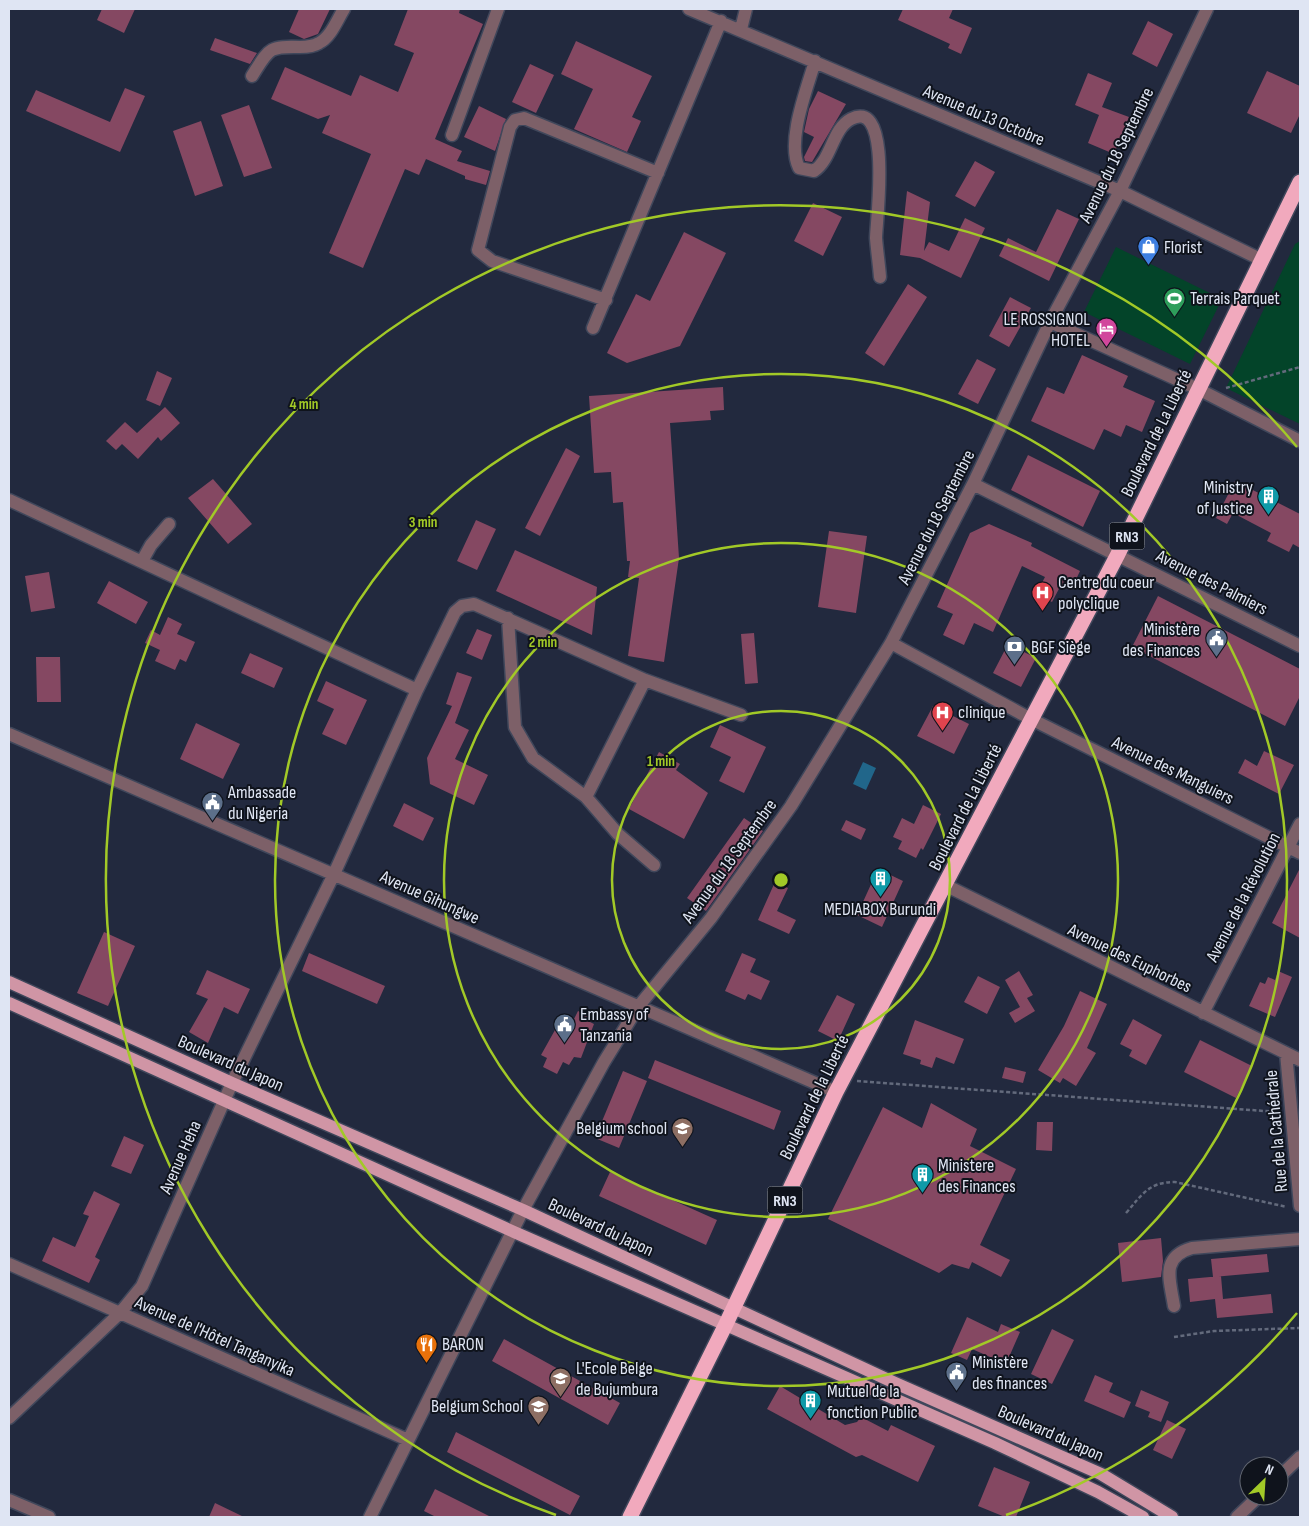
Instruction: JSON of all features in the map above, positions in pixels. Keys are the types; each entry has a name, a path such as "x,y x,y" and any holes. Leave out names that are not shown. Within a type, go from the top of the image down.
{"highway":[{"name":"Boulevard de La Liberté","path":"945,885 1118,554 1262,260 1296,199 1300,182"},
{"name":"Boulevard de la Liberté","path":"630,1517 725,1326 839,1086 945,885"}],"main road":[{"name":"Boulevard du Japon","path":"9,982 232,1083 523,1210 895,1383 1071,1460 1101,1474 1172,1517"},
{"name":"Boulevard du Japon","path":"9,1003 514,1232 1064,1476 1143,1517"},
{"path":"1064,1476 1071,1460"}],"street":[{"path":"252,76 268,52 278,46 306,47 320,43 330,34 344,9"},
{"path":"452,135 498,9"},
{"name":"Avenue du 13 Octobre","path":"689,9 741,29 1120,192 1262,260"},
{"path":"741,29 746,9"},
{"name":"Avenue du 18 Septembre","path":"370,1517 514,1232 523,1210 604,1062 638,1007 711,918 791,806 891,643 973,484 1050,322 1120,192 1207,9"},
{"path":"593,328 721,21"},
{"path":"814,61 801,110 795,141 795,159 799,168 814,171 822,166 840,130 849,120 856,117 864,118 870,122 875,129 880,165 876,240 880,277"},
{"path":"606,300 492,261 478,250 510,127 515,120 524,118 658,173"},
{"path":"1050,322 1198,389 1300,441"},
{"name":"Avenue des Palmiers","path":"973,484 1118,554 1300,646"},
{"path":"9,500 417,690"},
{"path":"142,562 151,545 169,524"},
{"name":"Avenue Heha","path":"9,1418 120,1313 142,1286 232,1083 334,874 417,690 455,612 462,606 474,604 508,618"},
{"path":"654,865 618,834 586,797 533,758 515,727 508,618 645,680 742,715"},
{"name":"Avenue des Manguiers","path":"891,643 1031,719 1300,852"},
{"path":"586,797 645,680"},
{"name":"Avenue Gihungwe","path":"9,734 638,1007 839,1086"},
{"name":"Avenue de la Révolution","path":"1203,1013 1300,824"},
{"name":"Avenue des Euphorbes","path":"945,885 1300,1060"},
{"name":"Rue de la Cathédrale","path":"1286,1054 1292,1113 1295,1207"},
{"path":"1174,1306 1169,1272 1172,1261 1179,1252 1199,1247 1300,1240"},
{"name":"Avenue de l'Hôtel Tanganyika","path":"9,1264 408,1440"},
{"path":"1289,1467 1300,1457"},
{"path":"9,1500 49,1517"},
{"path":"1236,1517 1248,1506"}],"path":[{"path":"1226,388 1300,367"},
{"path":"839,1086 1292,1113"},
{"path":"1126,1214 1148,1188 1163,1182 1175,1182 1295,1207"},
{"path":"1174,1337 1214,1331 1300,1328"}],"green space":[{"path":"1300,241 1300,424 1226,388 1295,244"},
{"path":"1116,247 1222,299 1190,364 1084,312"}],"water":[{"path":"863,762 876,768 866,790 853,784"}],"building":[{"path":"102,9 135,9 124,33 97,20"},
{"path":"299,9 330,9 318,34 304,39 289,32"},
{"path":"408,9 460,9 459,13 483,24 435,139 462,151 457,161 490,171 486,185 465,179 465,176 426,159 419,175 405,169 363,268 329,253 371,154 322,133 330,115 318,119 271,99 285,67 351,96 360,75 398,92 414,53 394,45"},
{"path":"903,9 953,9 949,18 972,28 961,54 948,48 950,44 898,20"},
{"path":"1148,21 1173,34 1157,67 1132,54"},
{"path":"215,38 257,53 250,64 210,50"},
{"path":"576,41 652,76 632,117 641,121 627,152 574,129 593,89 561,74"},
{"path":"530,64 554,75 536,113 512,102"},
{"path":"1267,71 1300,86 1300,114 1291,133 1247,113"},
{"path":"1088,73 1112,83 1102,107 1129,117 1114,154 1088,143 1099,115 1075,105"},
{"path":"125,88 145,96 120,152 26,111 36,90 110,122"},
{"path":"818,91 846,104 812,162 805,161 804,157 814,137 804,132 809,109"},
{"path":"249,105 272,168 244,177 221,115"},
{"path":"479,106 506,119 495,151 464,137"},
{"path":"201,121 223,186 195,196 173,131"},
{"path":"975,161 995,172 975,207 955,196"},
{"path":"907,191 930,202 924,251 929,242 949,251 965,218 985,228 961,278 920,258 900,255"},
{"path":"813,203 842,217 823,256 794,241"},
{"path":"1057,209 1079,219 1049,281 999,256 1008,238 1036,252"},
{"path":"684,232 726,253 680,346 627,363 607,353 636,294 650,301"},
{"path":"908,284 927,297 884,366 865,353"},
{"path":"1010,297 1031,308 1009,347 989,336"},
{"path":"1082,355 1128,376 1123,387 1155,401 1142,432 1126,425 1121,437 1104,429 1094,450 1031,421 1047,387 1064,394"},
{"path":"977,359 996,369 978,404 958,394"},
{"path":"157,371 172,378 160,406 146,400"},
{"path":"723,387 724,410 710,411 711,420 670,423 679,558 664,662 628,656 639,578 628,577 630,561 627,561 623,502 613,503 611,472 594,473 589,396"},
{"path":"165,407 180,423 161,441 158,437 138,459 122,444 116,450 106,441 125,422 137,433"},
{"path":"566,448 580,456 540,536 525,528"},
{"path":"1028,455 1100,491 1083,527 1011,490"},
{"path":"213,479 252,524 228,544 188,498"},
{"name":"Ministry of Justice","path":"1235,481 1300,514 1300,548 1293,544 1289,552 1267,541 1271,533 1233,513 1227,524 1216,518"},
{"path":"476,520 496,529 477,570 457,561"},
{"path":"989,524 1032,543 1031,546 1080,571 1071,590 1061,585 1052,602 1036,594 1045,577 1022,566 993,632 974,623 964,645 943,635 953,614 937,607 970,533"},
{"path":"829,531 867,536 856,613 818,607"},
{"path":"515,550 597,587 592,635 496,591"},
{"path":"49,572 55,608 31,612 25,576"},
{"path":"109,581 148,602 136,624 97,603"},
{"name":"Ministère des Finances","path":"1158,596 1300,669 1300,696 1285,726 1132,647"},
{"path":"168,617 182,624 177,634 195,642 186,662 180,659 175,670 155,661 160,650 145,643 151,630 160,635"},
{"path":"477,629 492,635 482,660 466,653"},
{"path":"754,633 758,683 745,684 741,634"},
{"name":"BGF Siège","path":"1008,644 1036,658 1021,687 993,673"},
{"path":"250,653 283,668 274,688 241,673"},
{"path":"36,657 60,657 61,702 37,702"},
{"path":"457,672 472,677 455,723 469,730 455,759 488,775 474,805 430,784 427,758 452,706 446,704"},
{"path":"326,681 367,700 346,745 322,734 334,709 317,701"},
{"path":"933,706 969,724 954,754 917,736"},
{"path":"196,723 240,744 223,779 180,759"},
{"path":"720,725 766,747 744,793 719,781 731,757 710,747"},
{"path":"1264,751 1294,765 1279,794 1238,773 1245,759 1257,766"},
{"path":"659,752 680,764 676,770 708,793 684,839 629,809"},
{"path":"404,803 434,818 423,841 393,826"},
{"path":"923,805 941,814 923,850 921,848 916,858 898,849 902,841 893,837 902,818 914,824"},
{"path":"744,818 763,831 706,911 687,898"},
{"path":"846,820 866,829 861,840 841,830"},
{"path":"1300,868 1300,938 1272,923"},
{"name":"MEDIABOX Burundi","path":"878,869 903,881 882,927 857,915"},
{"path":"775,882 788,888 777,911 796,920 789,934 758,920"},
{"path":"104,932 135,946 108,1006 77,993"},
{"path":"309,953 385,986 377,1004 302,971"},
{"path":"742,953 756,959 750,972 770,981 761,1000 748,994 745,1000 725,991"},
{"path":"207,970 250,989 238,1014 224,1007 208,1043 189,1032 208,999 196,994"},
{"path":"1019,971 1033,995 1027,998 1035,1011 1015,1023 1009,1013 1020,1007 1005,980"},
{"path":"1278,971 1292,977 1275,1017 1249,1006 1260,982 1265,984 1268,977 1275,980"},
{"path":"978,976 1000,987 987,1014 964,1002"},
{"path":"1080,991 1107,1004 1087,1048 1096,1053 1076,1086 1063,1078 1060,1083 1038,1070 1064,1026"},
{"path":"837,995 855,1004 838,1041 818,1031"},
{"path":"578,1011 590,1017 588,1021 594,1024 581,1058 574,1057 569,1065 563,1062 557,1074 543,1067 547,1058 541,1055 555,1030 564,1028 570,1018 574,1019"},
{"path":"1133,1019 1162,1035 1146,1065 1129,1056 1132,1050 1120,1044"},
{"path":"915,1020 964,1039 954,1064 936,1057 932,1068 920,1064 921,1060 903,1054"},
{"path":"1200,1040 1252,1066 1236,1098 1184,1072"},
{"path":"655,1060 781,1111 774,1130 648,1078"},
{"path":"1005,1067 1026,1072 1023,1083 1002,1078"},
{"path":"623,1071 647,1081 619,1148 595,1138"},
{"name":"Ministere des Finances","path":"931,1103 977,1129 970,1146 1016,1169 980,1245 1010,1260 1001,1277 972,1262 969,1269 952,1264 939,1273 828,1219 883,1107 922,1128"},
{"path":"1037,1122 1053,1122 1052,1151 1036,1150"},
{"path":"124,1136 144,1145 131,1174 111,1166"},
{"path":"610,1172 717,1220 706,1245 599,1196"},
{"path":"94,1191 120,1204 95,1257 100,1260 89,1283 42,1261 53,1237 75,1247 89,1216 83,1214"},
{"path":"1161,1238 1163,1261 1161,1277 1122,1282 1118,1243"},
{"path":"1267,1254 1269,1272 1213,1277 1211,1259"},
{"path":"1221,1276 1223,1299 1271,1294 1273,1313 1217,1318 1215,1299 1190,1302 1188,1279"},
{"path":"967,1317 998,1332 1001,1324 1020,1332 1006,1364 972,1349 967,1360 951,1353"},
{"path":"1052,1329 1074,1340 1052,1384 1031,1374"},
{"path":"504,1339 620,1403 608,1425 492,1361"},
{"path":"1095,1375 1113,1383 1109,1392 1131,1402 1124,1418 1084,1401"},
{"path":"780,1386 845,1425 857,1422 861,1417 888,1431 891,1425 935,1446 918,1482 862,1455 856,1457 767,1409"},
{"path":"1141,1390 1169,1402 1161,1422 1148,1417 1150,1412 1135,1406"},
{"path":"1167,1420 1186,1429 1172,1459 1153,1450"},
{"path":"456,1432 580,1496 570,1515 447,1452"},
{"path":"994,1467 1030,1482 1016,1517 1005,1517 978,1506"},
{"path":"435,1489 491,1517 436,1517 424,1511"},
{"path":"215,1503 244,1517 209,1517"}],"place":[{"name":"Florist","path":"1148,266"},
{"name":"Terrais Parquet","path":"1174,317"},
{"name":"LE ROSSIGNOL HOTEL","path":"1106,348"},
{"name":"Ministry of Justice","path":"1269,516"},
{"name":"Centre du coeur polyclique","path":"1042,611"},
{"name":"Ministère des Finances","path":"1216,658"},
{"name":"BGF Siège","path":"1015,666"},
{"name":"clinique","path":"942,731"},
{"name":"Ambassade du Nigeria","path":"212,821"},
{"name":"MEDIABOX Burundi","path":"880,898"},
{"name":"Embassy of Tanzania","path":"564,1043"},
{"name":"Belgium school","path":"683,1147"},
{"name":"Ministere des Finances","path":"922,1194"},
{"name":"BARON","path":"426,1363"},
{"name":"Ministère des finances","path":"956,1391"},
{"name":"L'Ecole Belge de Bujumbura","path":"560,1397"},
{"name":"Mutuel de la fonction Public","path":"811,1420"},
{"name":"Belgium School","path":"539,1425"}]}
